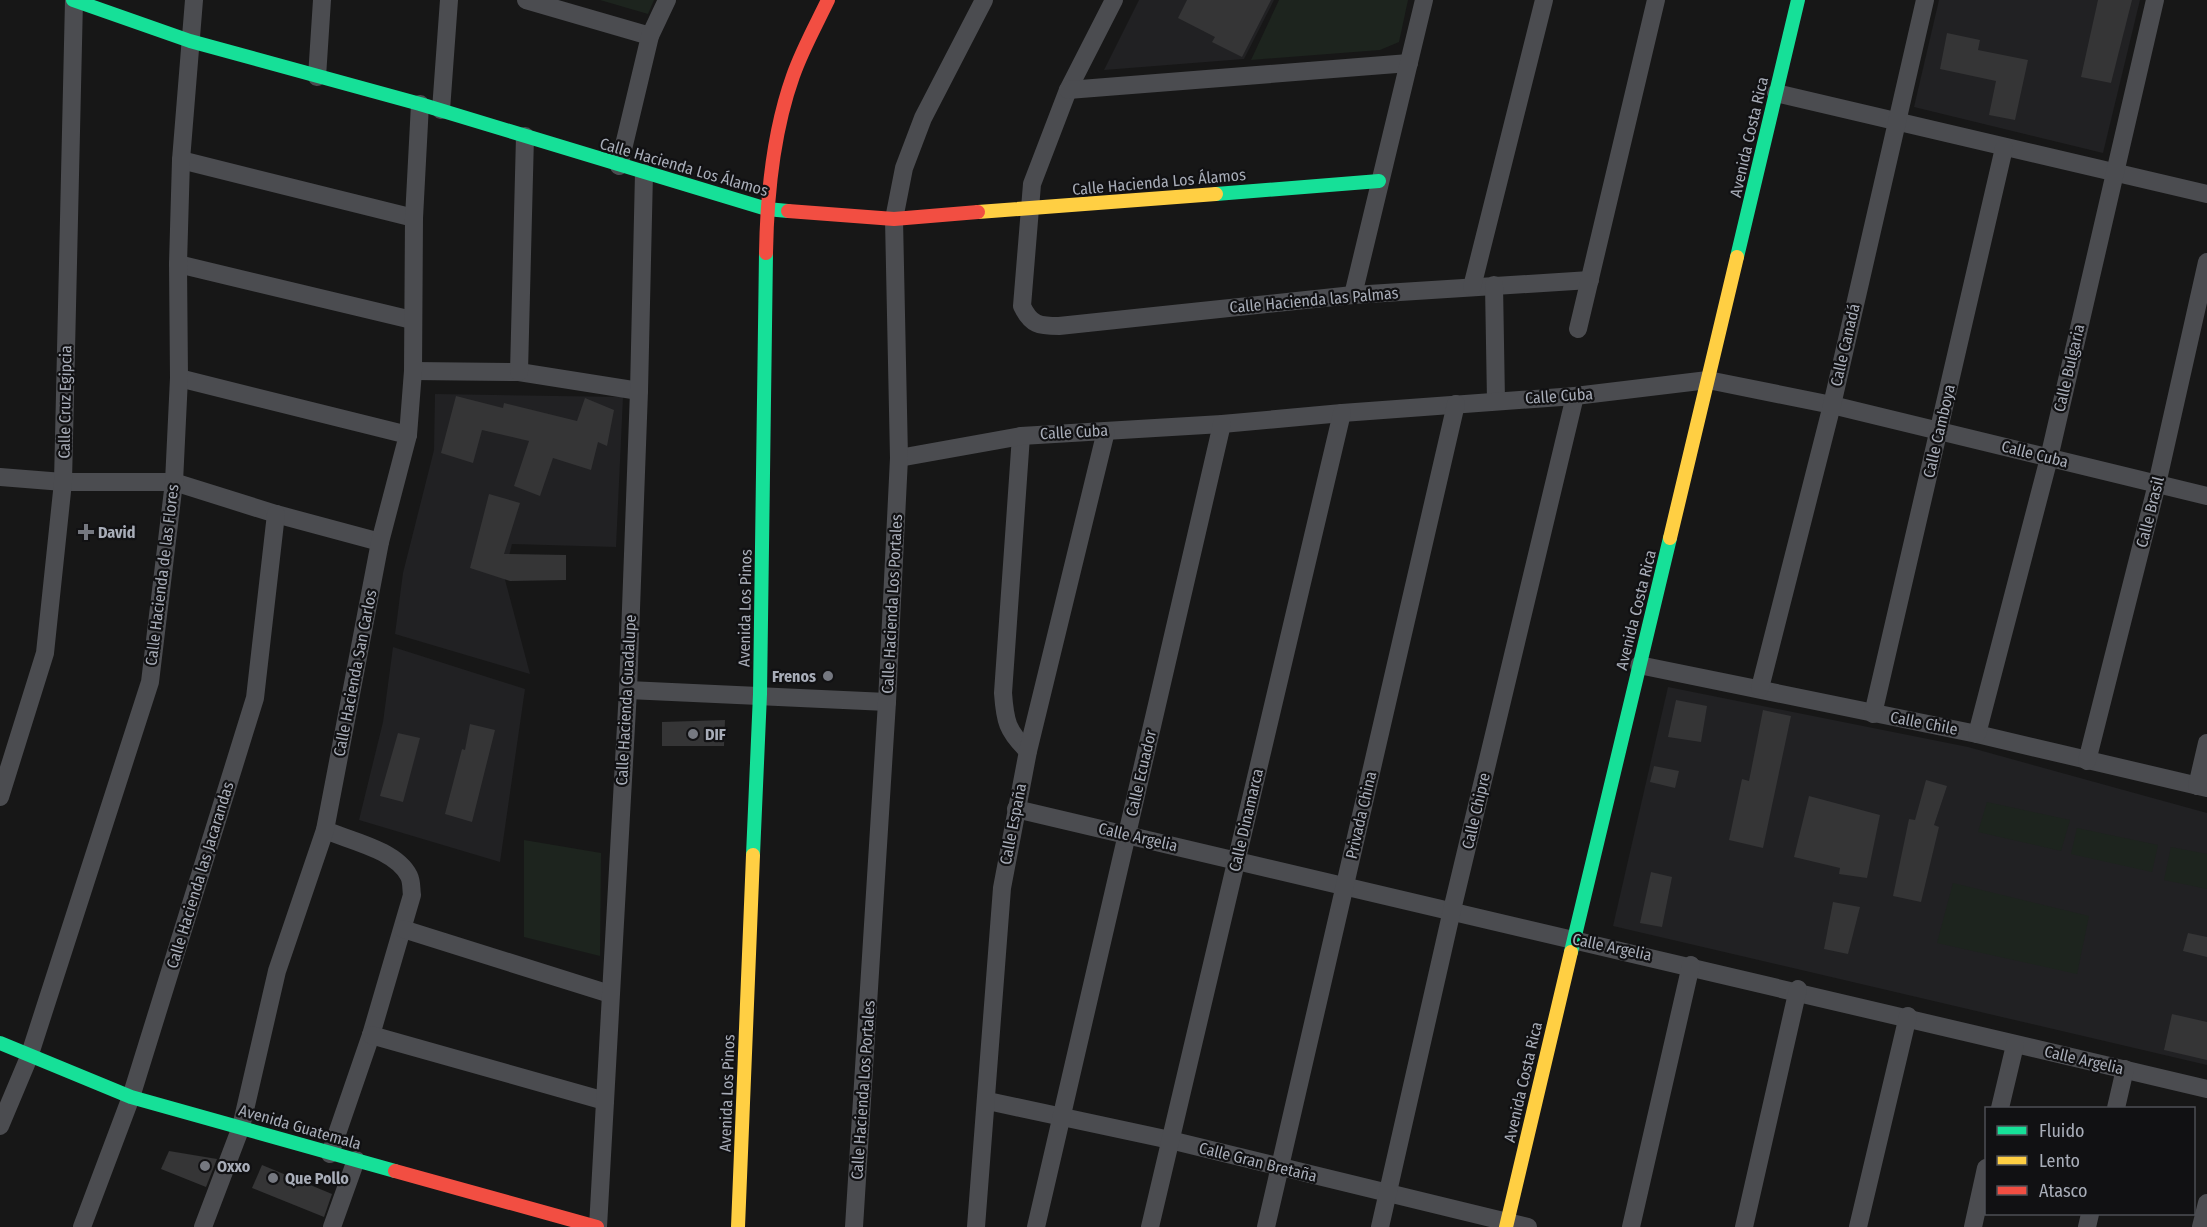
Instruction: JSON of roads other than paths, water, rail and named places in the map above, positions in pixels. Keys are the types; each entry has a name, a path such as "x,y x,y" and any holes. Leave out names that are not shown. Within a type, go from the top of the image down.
{"street":[{"name":"Calle Hacienda Los Álamos","path":"73,0 190,41 441,110 767,209 894,219 1379,181"},
{"name":"Calle Cruz Egipcia","path":"0,797 45,653 63,482 73,0"},
{"name":"Calle Hacienda de las Flores","path":"0,1126 29,1057 150,682 174,482 179,378 178,264 181,160 194,0"},
{"path":"317,77 322,0"},
{"path":"441,110 449,0"},
{"path":"526,0 650,36"},
{"path":"620,166 650,36 667,0"},
{"name":"Avenida Los Pinos","path":"738,1227 760,694 767,209 777,134 793,75 828,0"},
{"name":"Calle Hacienda Los Portales","path":"854,1227 887,702 899,458 894,219 904,168 923,118 984,0"},
{"path":"1028,209 1043,151 1068,90 1114,0"},
{"path":"1353,295 1424,0"},
{"path":"1472,287 1544,0"},
{"path":"1578,329 1656,0"},
{"name":"Avenida Costa Rica","path":"1506,1225 1798,0"},
{"name":"Calle Canadá","path":"1760,688 1832,405 1925,0"},
{"name":"Calle Bulgaria","path":"1977,734 2049,458 2155,0"},
{"path":"1068,90 1409,63"},
{"path":"1776,93 1895,123 2207,194"},
{"name":"Calle Hacienda San Carlos","path":"202,1227 241,1127 277,971 325,830 381,542 408,435 413,371 414,218 420,104"},
{"path":"519,372 525,136"},
{"name":"Calle Camboya","path":"1873,714 2004,147"},
{"path":"181,160 414,218"},
{"name":"Calle Hacienda Guadalupe","path":"597,1227 628,690 644,173"},
{"name":"Calle Hacienda las Palmas","path":"1028,209 1022,306 1028,319 1038,326 1059,326 1353,295 1590,280"},
{"name":"Calle Brasil","path":"2087,761 2157,484 2207,262"},
{"path":"178,264 412,320"},
{"path":"1494,285 1496,401"},
{"path":"413,371 519,372 639,391"},
{"path":"179,378 408,435"},
{"name":"Calle Cuba","path":"899,458 1021,436 1222,424 1342,412 1575,396 1708,380 1832,405 2207,496"},
{"name":"Calle Chipre","path":"1380,1227 1452,910 1575,396"},
{"name":"Privada China","path":"1266,1227 1456,404"},
{"name":"Calle Dinamarca","path":"1150,1227 1342,412"},
{"name":"Calle Ecuador","path":"1036,1227 1222,424"},
{"name":"Calle España","path":"976,1227 988,1101 1000,911 1016,809 1106,430"},
{"path":"1021,436 1003,693 1005,718 1012,736 1028,751"},
{"path":"0,477 63,482 174,482 276,514 381,542"},
{"name":"Calle Hacienda las Jacarandas","path":"82,1227 131,1097 255,698 276,514"},
{"name":"Calle Chile","path":"1639,664 1977,734 2202,787"},
{"path":"628,690 760,694 887,702"},
{"path":"2202,787 2207,743"},
{"name":"Calle Argelia","path":"1016,809 1574,940 1798,989 2015,1045 2207,1089"},
{"path":"325,830 387,856 401,865 410,878 412,895 371,1035 330,1154"},
{"path":"403,929 610,994"},
{"path":"1630,1227 1691,965"},
{"path":"1744,1227 1798,989"},
{"path":"1858,1227 1908,1016"},
{"path":"371,1035 605,1101"},
{"name":"Avenida Guatemala","path":"0,1043 29,1057 131,1097 597,1227"},
{"path":"2000,1107 2015,1045"},
{"path":"2116,1107 2125,1069"},
{"name":"Calle Gran Bretaña","path":"988,1101 1170,1140 1506,1225 1528,1227"},
{"path":"332,1227 357,1161"},
{"path":"1973,1227 1985,1173"},
{"path":"2201,1227 2207,1203"}],"place":[{"name":"David","path":"86,532"},
{"name":"Frenos","path":"828,676"},
{"name":"DIF","path":"693,734"},
{"name":"Oxxo","path":"205,1166"},
{"name":"Que Pollo","path":"273,1178"}]}
